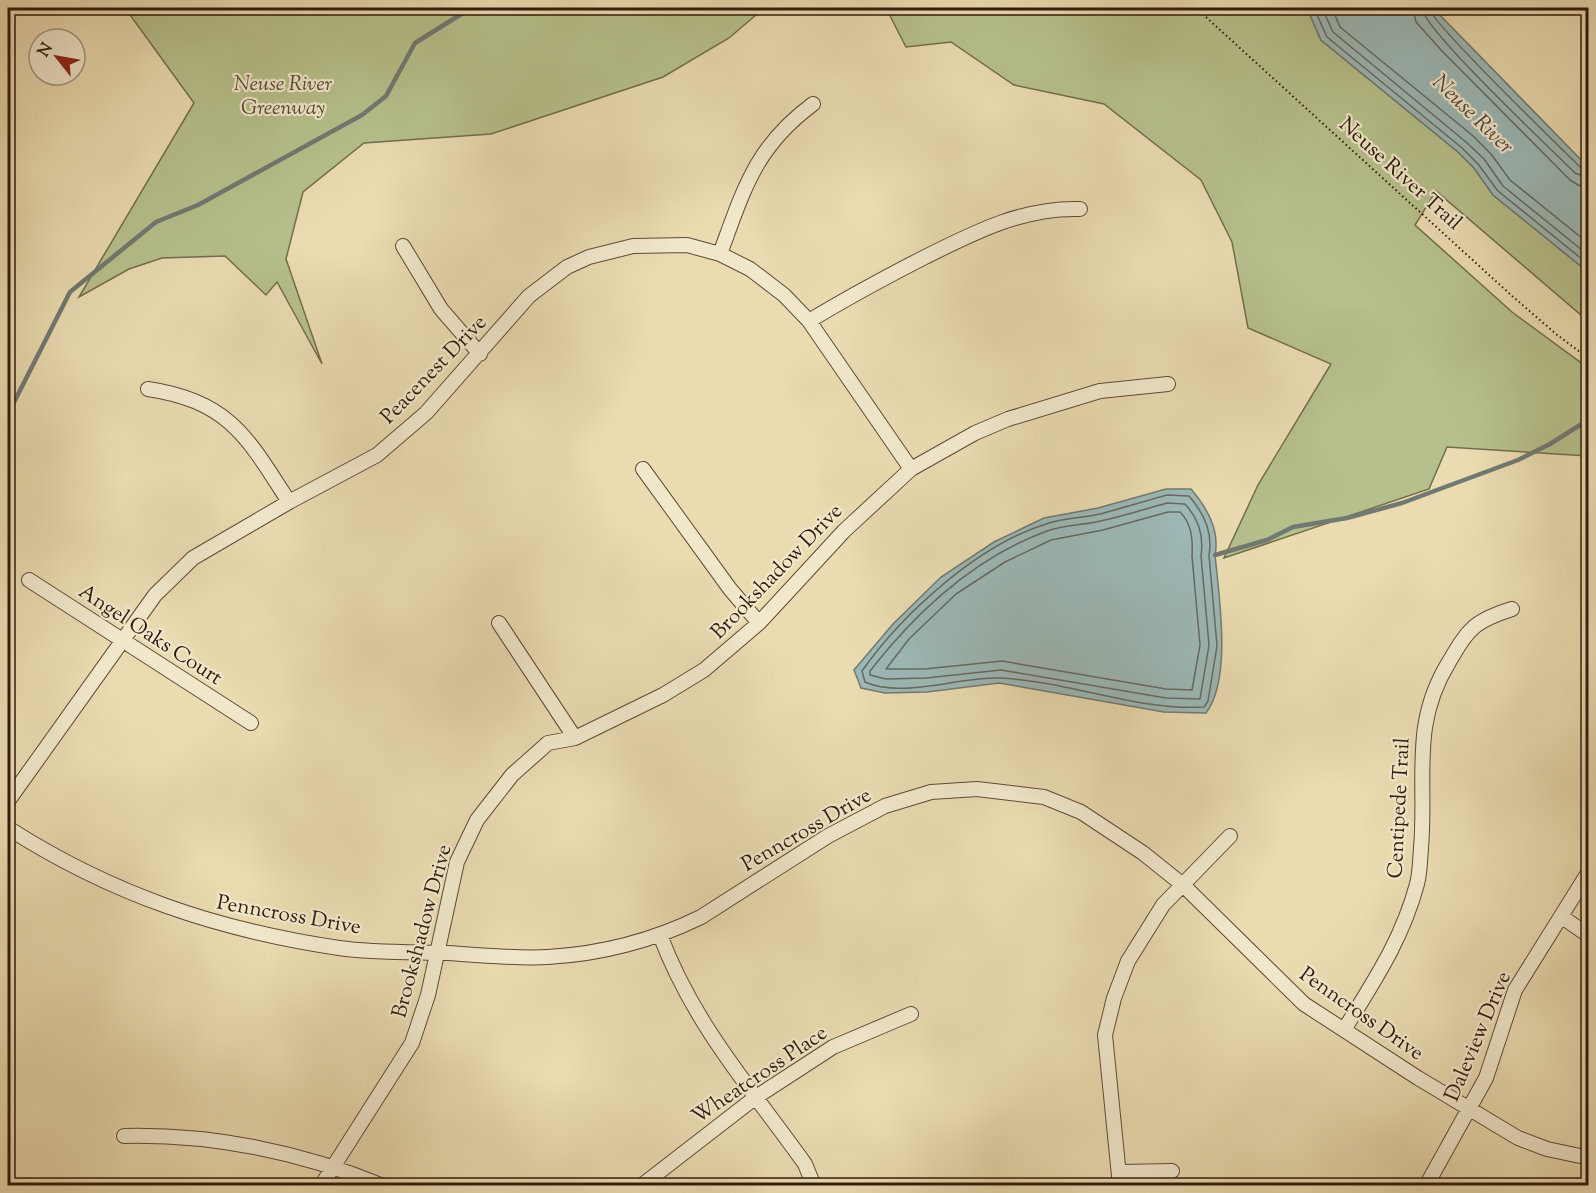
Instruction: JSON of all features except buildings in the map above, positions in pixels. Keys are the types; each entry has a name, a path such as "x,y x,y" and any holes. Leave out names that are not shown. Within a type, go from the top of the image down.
{"street":[{"path":"720,254 745,187 758,160 791,121 813,104"},
{"path":"809,321 855,292 954,241 1018,216 1052,209 1080,208"},
{"name":"Peacenest Drive","path":"8,801 155,595 193,558 289,502 377,455 426,413 529,296 567,267 589,257 612,250 656,243 687,245 720,254 766,280 809,321 911,469"},
{"path":"403,246 441,309 480,354"},
{"name":"Brookshadow Drive","path":"321,1185 412,1042 438,953 457,862 477,820 512,775 528,759 548,743 575,738 663,695 704,670 759,623 844,531 911,469 975,433 1008,419 1100,391 1168,384"},
{"path":"147,389 179,394 206,406 232,422 251,443 289,502"},
{"path":"643,469 730,589 759,623"},
{"name":"Angel Oaks Court","path":"29,580 251,723"},
{"name":"Centipede Trail","path":"1344,1030 1397,943 1418,882 1423,821 1423,727 1435,684 1466,633 1484,618 1512,609"},
{"path":"499,623 575,738"},
{"name":"Penncross Drive","path":"8,828 92,877 152,903 222,925 340,948 547,957 590,952 660,934 701,917 828,836 885,807 931,792 977,789 1044,796 1081,812 1143,853 1183,885 1304,1004 1470,1111 1518,1138 1547,1149 1580,1156"},
{"path":"1172,1171 1120,1179 1105,1035 1114,998 1128,961 1162,905 1230,837"},
{"name":"Daleview Drive","path":"1426,1185 1470,1111 1486,1078 1515,990 1588,873"},
{"path":"1562,917 1588,935"},
{"path":"660,934 691,1006 718,1048 805,1164 814,1185"},
{"name":"Wheatcross Place","path":"641,1185 756,1097 833,1047 911,1014"},
{"path":"124,1136 160,1135 244,1146 334,1165 383,1185"}],"path":[{"name":"Neuse River Trail","path":"1196,8 1520,303 1588,358"}],"green space":[{"name":"Neuse River Greenway","path":"125,8 764,8 729,38 663,77 491,134 364,143 303,192 286,259 322,364 277,282 266,295 225,256 162,258 129,269 79,297 194,103"},
{"path":"886,8 1307,8 1321,40 1458,152 1474,168 1493,195 1588,272 1588,321 1436,191 1415,225 1512,312 1588,368 1588,456 1447,447 1429,489 1224,558 1258,485 1331,364 1248,328 1232,242 1201,180 1104,104 1014,85 951,42 906,47"}],"water":[{"name":"Neuse River","path":"1307,8 1433,8 1588,167 1588,272 1493,195 1474,168 1458,152 1321,40"},
{"path":"1166,489 1191,489 1207,512 1216,537 1215,555 1222,637 1221,659 1214,698 1206,713 1164,712 999,683 927,692 885,693 861,688 854,670 893,624 941,577 994,542 1044,518 1098,508"}],"waterway":[{"path":"8,414 70,292 156,222 198,205 362,115 386,96 415,43 471,8"},
{"path":"1215,555 1267,540 1293,527 1347,518 1402,503 1518,460 1550,444 1588,420"}]}
